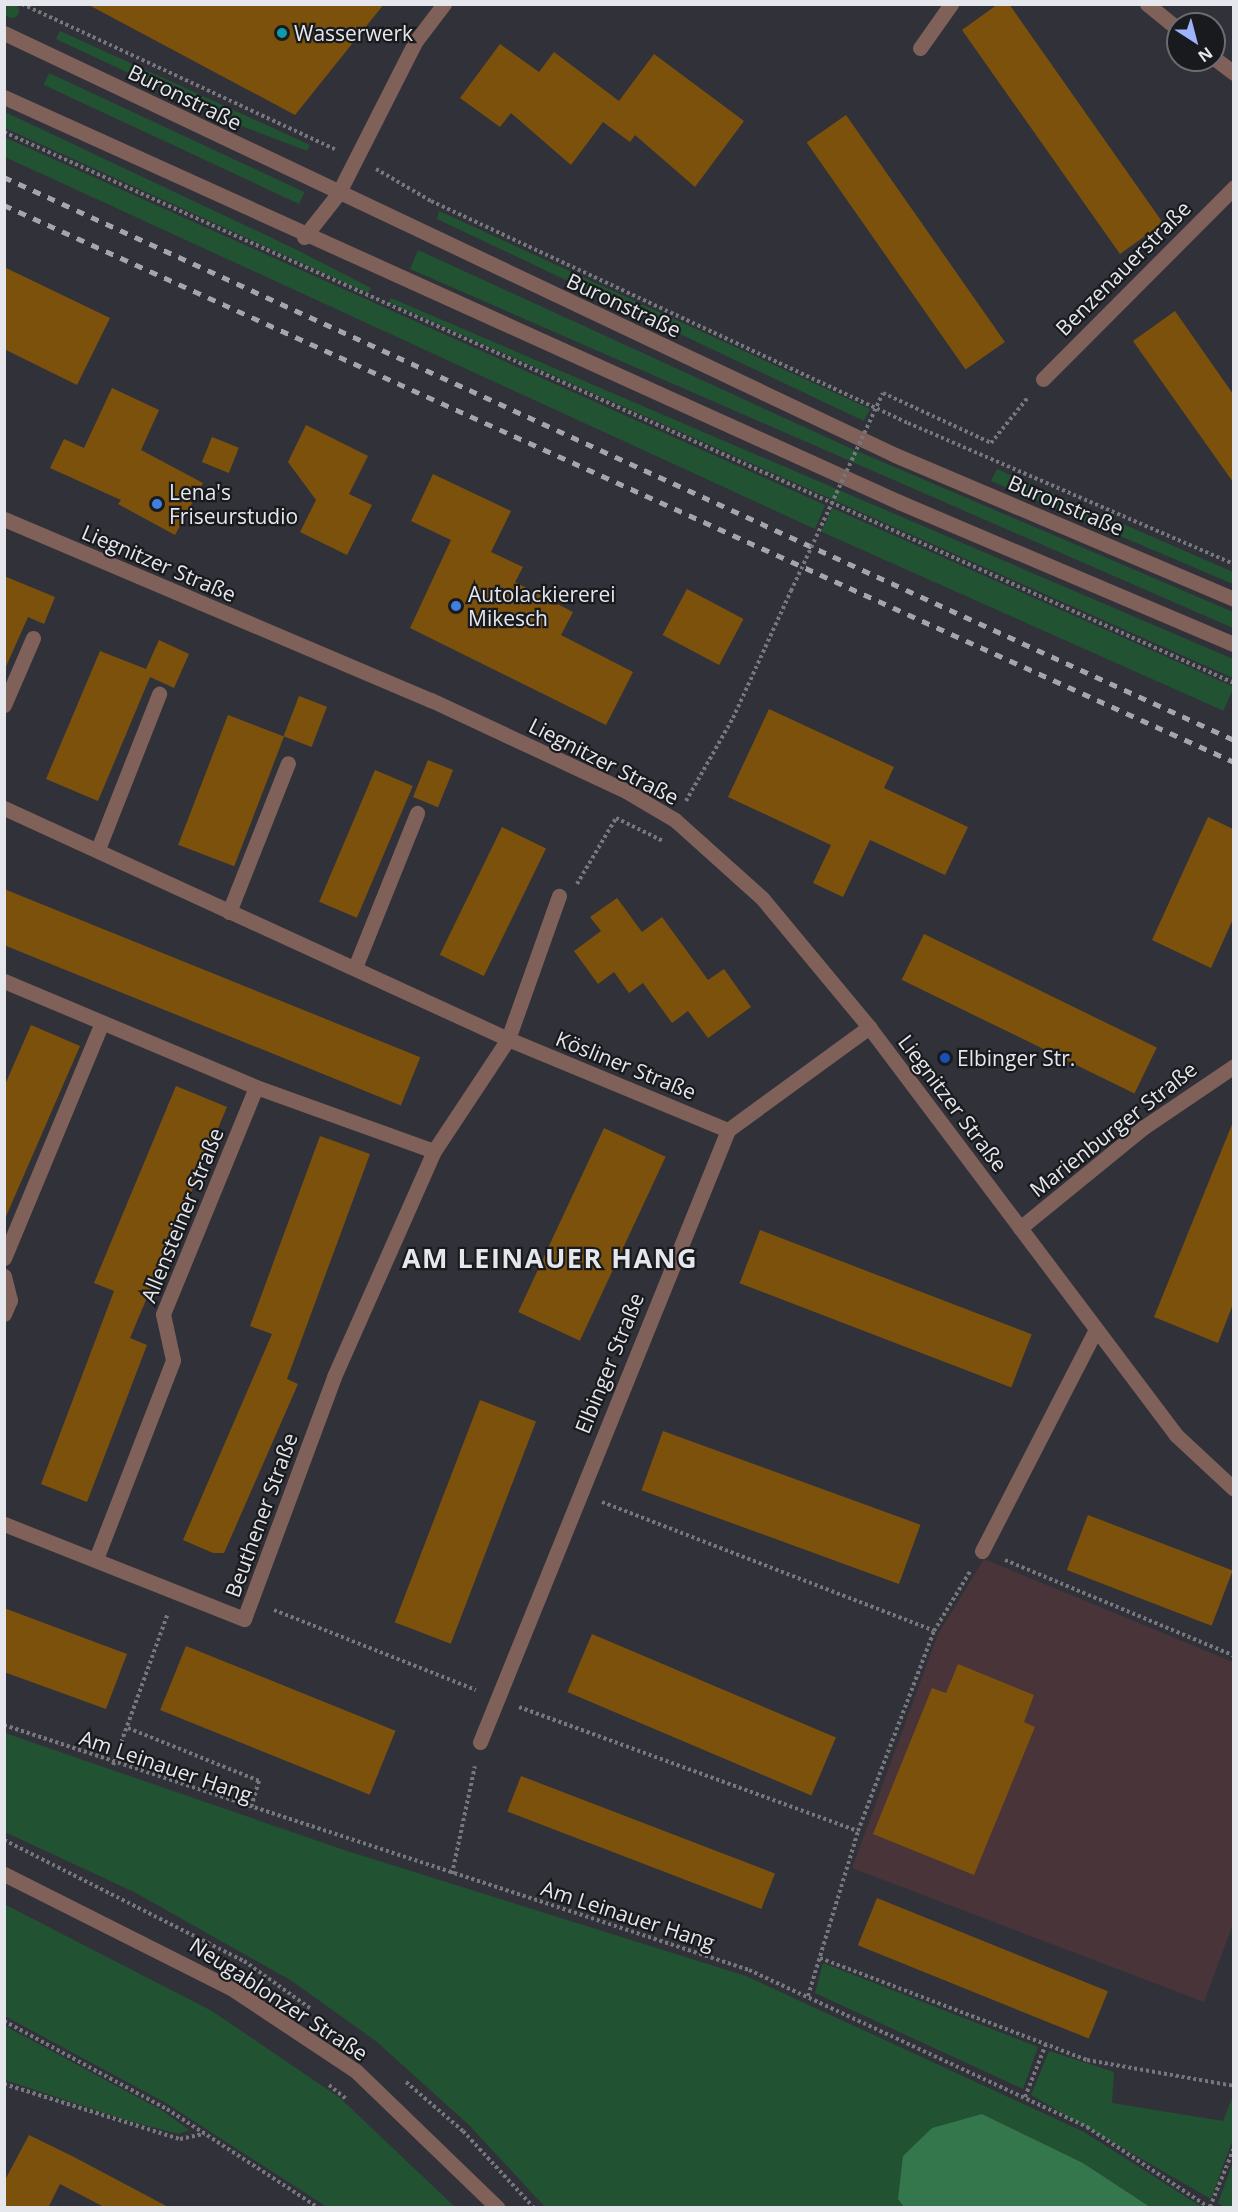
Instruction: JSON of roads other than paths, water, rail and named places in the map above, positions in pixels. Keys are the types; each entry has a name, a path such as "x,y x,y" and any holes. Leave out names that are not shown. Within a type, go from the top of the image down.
{"street":[{"path":"304,237 338,194 358,159 415,42 444,4"},
{"path":"920,48 951,4"},
{"path":"1147,4 1166,19"},
{"name":"Buronstraße","path":"4,33 338,194 895,454 1233,598"},
{"path":"4,97 304,237 1233,644"},
{"name":"Benzenauerstraße","path":"1043,379 1233,187"},
{"name":"Liegnitzer Straße","path":"4,519 431,700 675,820 762,897 869,1027 1095,1331 1176,1435 1233,1489"},
{"path":"4,705 33,638"},
{"path":"98,849 159,694"},
{"path":"229,912 288,763"},
{"name":"Kösliner Straße","path":"4,808 98,849 229,912 356,965 508,1039 728,1130"},
{"path":"356,965 417,813"},
{"path":"4,981 101,1025 256,1087 434,1151 508,1039 559,896"},
{"path":"4,1258 101,1025"},
{"path":"728,1130 869,1027"},
{"name":"Marienburger Straße","path":"1020,1228 1144,1128 1233,1066"},
{"name":"Allensteiner Straße","path":"96,1559 173,1360 163,1314 256,1087"},
{"name":"Elbinger Straße","path":"480,1742 499,1699 578,1493 728,1130"},
{"name":"Beuthener Straße","path":"4,1524 244,1619 254,1602 334,1377 434,1151"},
{"path":"4,1276 7,1307"},
{"path":"982,1551 1095,1331"},
{"name":"Neugablonzer Straße","path":"4,1874 231,1988 356,2071 498,2208"}],"railway":[{"path":"4,177 1234,740"},
{"path":"4,205 1234,762"}],"place":[{"name":"Wasserwerk","path":"282,33"},
{"name":"Lena's Friseurstudio","path":"157,504"},
{"name":"Autolackiererei Mikesch","path":"456,606"},
{"name":"Elbinger Str.","path":"945,1058"}],"district":[{"name":"AM LEINAUER HANG","path":"550,1258"}]}
